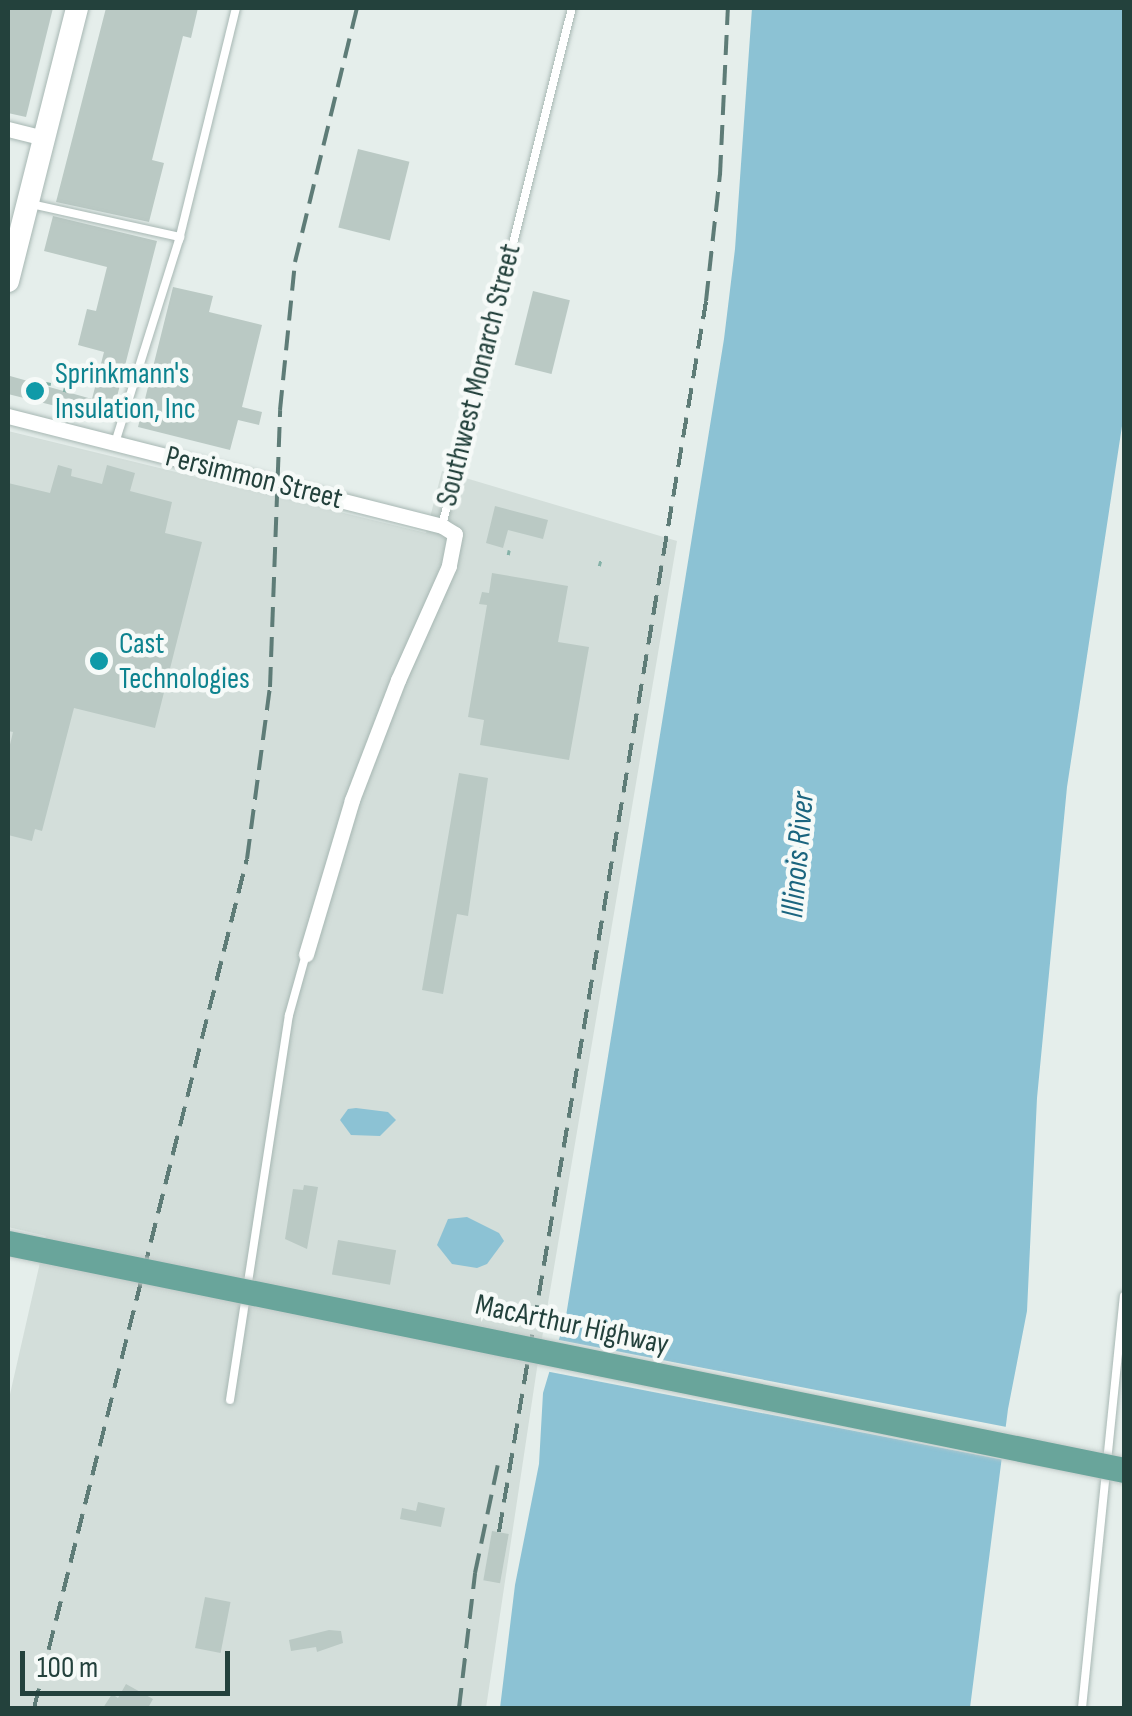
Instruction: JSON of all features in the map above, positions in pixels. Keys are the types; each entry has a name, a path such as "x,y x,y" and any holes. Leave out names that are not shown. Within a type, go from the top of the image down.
{"main road":[{"name":"MacArthur Highway","path":"8,1243 1124,1470"}],"street":[{"path":"8,281 77,8"},
{"path":"8,128 43,138"},
{"name":"Persimmon Street","path":"8,416 442,526"},
{"name":"Southwest Monarch Street","path":"306,954 352,800 398,680 450,566 454,534 442,526"}],"lane":[{"path":"115,443 180,237 236,8"},
{"name":"Southwest Monarch Street","path":"442,526 572,8"},
{"path":"26,204 180,237"},
{"path":"230,1400 289,1015 306,954"},
{"path":"1082,1708 1124,1296"},
{"path":"1114,1410 1124,1412"}],"path":[{"path":"599,566 601,559"}],"shaded area":[{"path":"8,431 426,533 442,471 677,541 537,1368 486,1708 8,1708 8,1403 46,1236 8,1227"}],"water":[{"name":"Illinois River","path":"752,8 1124,8 1124,413 1067,787 1037,1098 1027,1311 1008,1409 970,1708 500,1708 515,1585 539,1464 543,1393 566,1316 724,339 735,249"},
{"path":"348,1109 388,1112 396,1120 380,1136 351,1135 340,1120"},
{"path":"467,1217 499,1233 504,1241 487,1264 477,1268 452,1264 437,1245 448,1219"}],"pier":[{"path":"554,1339 1010,1428 1004,1460 548,1371"}],"building":[{"path":"8,8 53,8 26,117 8,113"},
{"path":"106,8 198,8 191,38 183,36 152,160 164,163 149,222 56,202"},
{"path":"358,149 409,162 390,240 338,228"},
{"path":"53,216 157,241 111,420 8,394 10,376 92,399 104,352 78,345 87,309 96,311 107,267 44,251"},
{"path":"173,287 213,296 209,312 262,325 242,407 262,412 259,425 238,420 230,450 138,427"},
{"path":"533,291 570,300 551,374 515,365"},
{"name":"Cast Technologies","path":"58,465 72,469 71,476 102,484 107,465 135,473 130,491 172,502 165,533 202,542 155,728 74,708 42,831 35,829 32,841 8,835 8,753 13,732 8,731 8,483 50,493"},
{"path":"495,506 548,520 543,539 508,530 503,548 486,543"},
{"path":"492,573 568,586 558,642 589,647 569,760 480,745 484,720 468,717 487,605 479,604 482,592 489,593"},
{"path":"459,773 488,778 468,916 457,914 443,994 422,990"},
{"path":"304,1185 318,1187 307,1249 285,1239 293,1189 303,1190"},
{"path":"338,1240 396,1250 390,1285 332,1274"},
{"path":"418,1502 445,1508 441,1527 400,1519 402,1508 416,1511"},
{"path":"492,1531 509,1534 500,1583 483,1580"},
{"path":"205,1597 231,1602 221,1653 195,1648"},
{"path":"329,1630 341,1631 343,1643 317,1652 316,1647 291,1651 289,1640"},
{"path":"126,1684 153,1699 148,1708 103,1708 112,1694 118,1698"}],"railway":[{"path":"34,1708 247,859 270,687 280,410 295,262 357,8"},
{"path":"499,1532 706,301 720,175 728,8"},
{"path":"459,1708 475,1573 498,1464"}],"place":[{"name":"Sprinkmann's Insulation, Inc","path":"35,391"},
{"name":"Cast Technologies","path":"99,661"}]}
